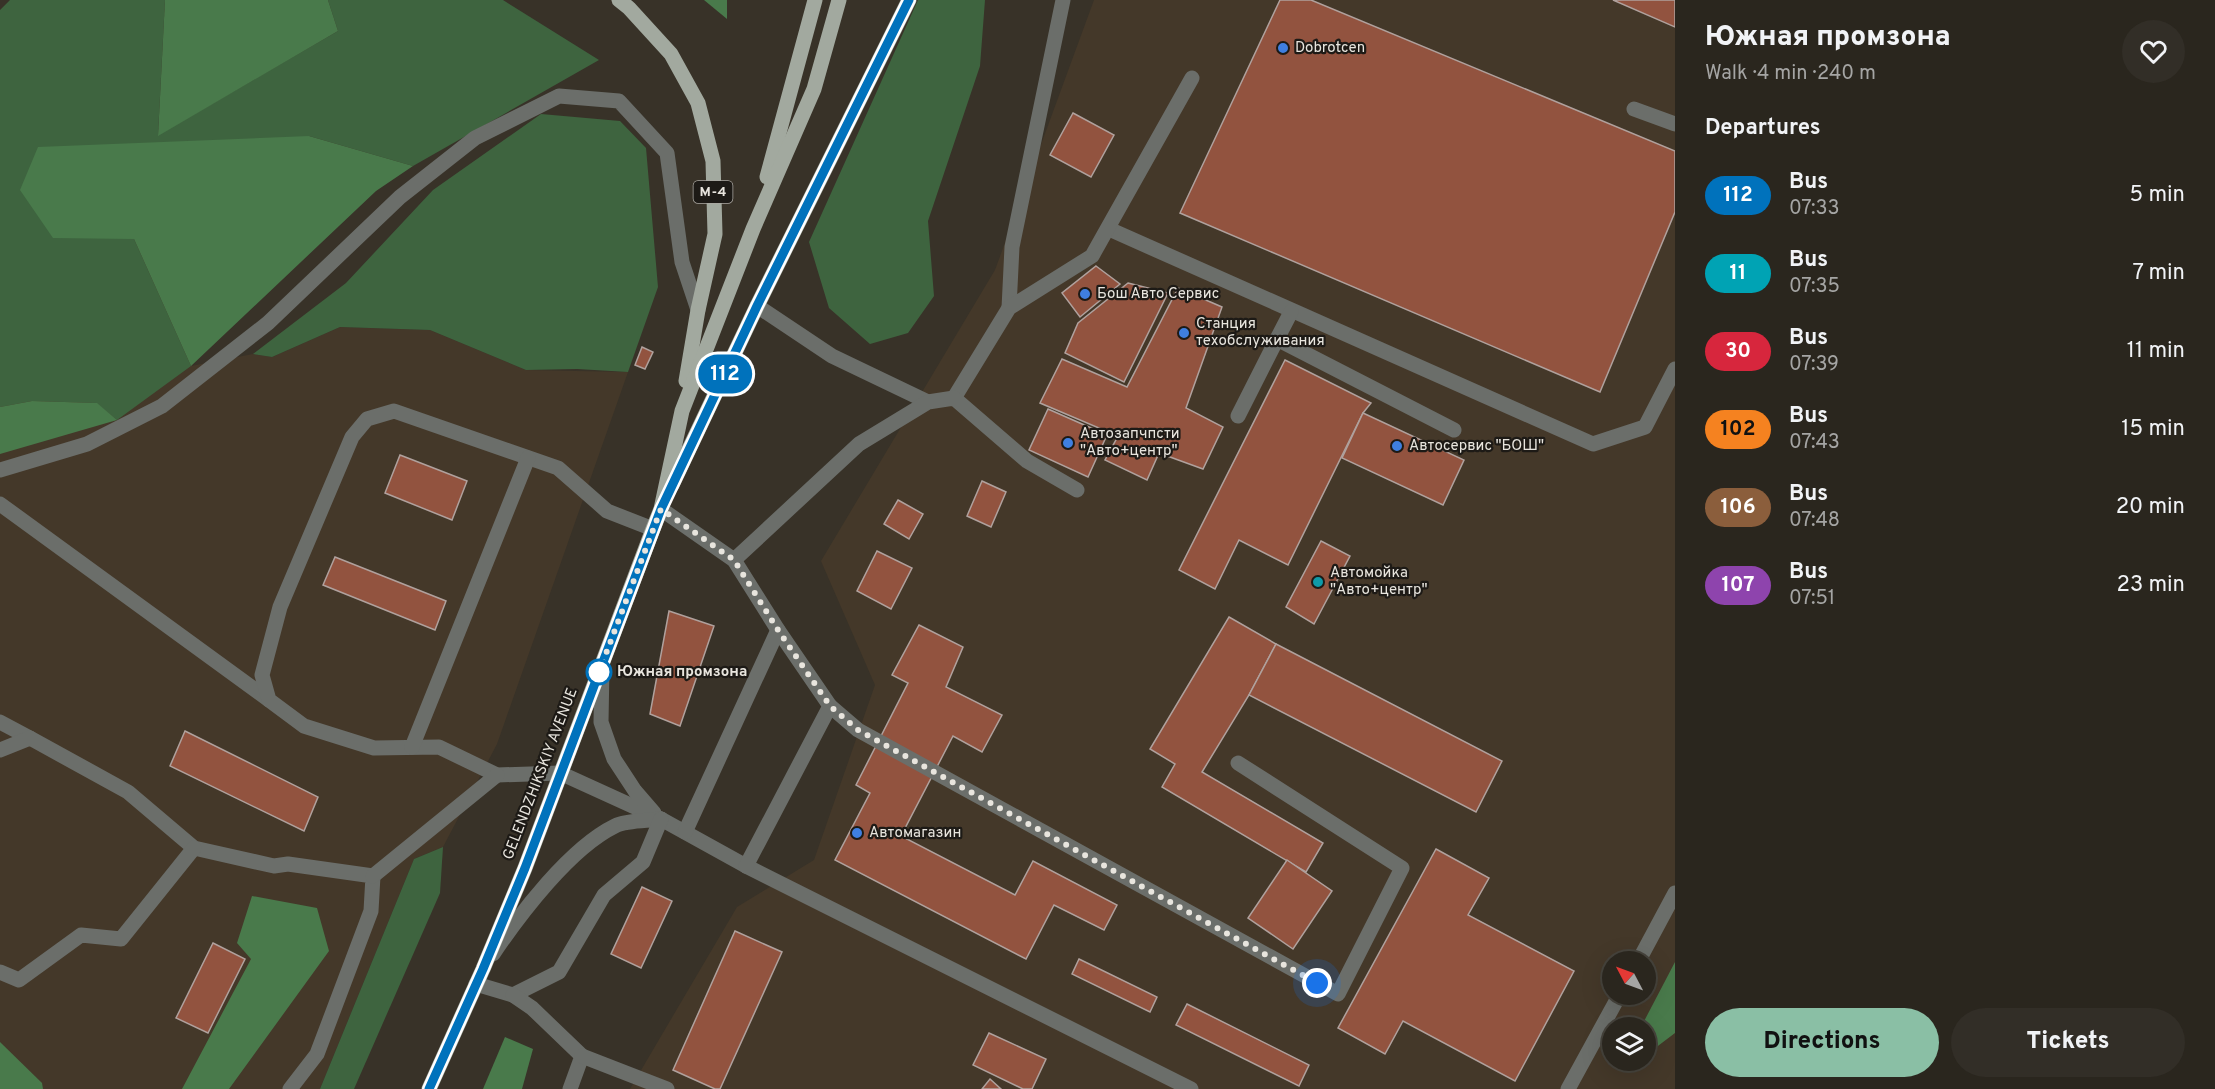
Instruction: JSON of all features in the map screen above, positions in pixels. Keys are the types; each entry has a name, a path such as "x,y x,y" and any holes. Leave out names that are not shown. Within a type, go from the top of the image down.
{"main road":[{"name":"М-4","path":"619,0 671,54 698,103 712,161 715,234 698,310 682,411"},
{"path":"753,229 815,0"},
{"path":"753,229 813,89 839,0"},
{"path":"661,509 757,306 909,0"},
{"name":"GELENDZHIKSKIY AVENUE","path":"429,1089 525,868 661,509 682,411 753,229"}],"street":[{"path":"1009,308 1012,247 1063,0"},
{"path":"954,398 1009,308 1092,256 1192,78"},
{"path":"0,470 87,444 162,406 268,323 400,197 475,138 559,96 619,101 667,153 682,262 698,310"},
{"path":"1635,109 1675,124"},
{"path":"1109,229 1291,312 1593,444 1645,427 1675,369"},
{"path":"757,306 832,356 928,402"},
{"path":"1238,416 1291,312"},
{"path":"1277,339 1454,430"},
{"path":"734,560 859,444 928,402 954,398 1027,461 1077,490"},
{"path":"269,700 262,675 280,608 352,437 367,419 394,411 558,468 607,511 653,529"},
{"path":"412,747 528,458"},
{"path":"0,504 304,726 374,748 439,747 497,775 560,773 661,819 746,866 1191,1089"},
{"path":"661,509 734,560 830,706 858,730 1338,994 1402,868 1238,763"},
{"path":"685,832 778,630"},
{"path":"602,664 601,722 614,759 635,791 661,819"},
{"path":"746,866 830,706"},
{"path":"0,722 128,792 194,848 274,866 288,864 373,876 497,775"},
{"path":"0,750 30,738"},
{"path":"483,969 517,918 583,846 616,825 661,819"},
{"path":"513,995 559,972 604,895 643,862 661,819"},
{"path":"0,972 19,980 81,935 121,939 194,848"},
{"path":"290,1089 317,1054 371,911 373,876"},
{"path":"1644,951 1675,893"},
{"path":"476,984 513,995 532,1008 582,1056 667,1089"},
{"path":"1568,1089 1614,1005"},
{"path":"570,1089 582,1056"}],"shaded area":[{"path":"1094,0 1675,0 1675,1089 630,1089 737,907 814,860 875,685 821,561 995,270"},
{"path":"0,199 134,239 191,366 253,354 272,357 340,327 430,330 526,370 628,372 497,744 443,847 414,859 320,1089 0,1089"}],"green space":[{"path":"10,0 165,0 158,135 338,31 328,0 503,0 599,60 413,166 309,136 134,239 191,366 117,420 96,403 32,401 0,407 0,10"},
{"path":"165,0 328,0 338,31 158,136"},
{"path":"704,0 727,0 727,19"},
{"path":"918,0 985,0 980,66 928,221 934,296 908,333 870,344 829,308 809,242"},
{"path":"541,114 620,121 646,148 658,287 628,372 577,369 526,370 430,330 340,327 272,357 253,354 346,283 433,190"},
{"path":"309,136 413,166 376,191 191,366 134,239 53,238 20,190 38,147"},
{"path":"32,401 97,403 117,420 0,454 0,407"},
{"path":"443,847 440,893 354,1089 320,1089 414,859"},
{"path":"252,896 317,908 329,951 229,1089 182,1089 251,959 237,943"},
{"path":"1675,962 1675,1033 1656,1047 1656,1017 1646,1017 1653,1005 1656,1005 1656,998"},
{"path":"505,1037 533,1049 522,1089 483,1089"},
{"path":"0,1042 42,1083 43,1089 0,1089"}],"building":[{"path":"1280,0 1311,0 1675,151 1675,212 1600,392 1180,213"},
{"path":"1613,0 1675,0 1675,27"},
{"path":"1073,113 1114,135 1091,177 1050,155"},
{"path":"1096,266 1120,284 1080,317 1062,293"},
{"path":"1128,283 1168,293 1124,382 1065,353 1078,323"},
{"path":"1178,288 1222,307 1186,408 1223,427 1203,469 1159,453 1147,480 1105,460 1118,436 1040,403 1062,359 1127,387"},
{"path":"642,347 653,352 645,369 635,365"},
{"path":"1285,360 1371,403 1363,413 1288,565 1239,540 1215,589 1179,570"},
{"name":"Автозапчпсти \"Авто+центр\"","path":"1048,409 1107,435 1088,477 1029,450"},
{"path":"1363,413 1464,460 1443,505 1342,458"},
{"path":"400,455 467,481 452,520 385,493"},
{"path":"982,481 1006,492 991,527 967,516"},
{"path":"898,500 923,514 909,539 884,524"},
{"name":"Автомойка \"Авто+центр\"","path":"1321,541 1350,556 1314,624 1286,607"},
{"path":"877,551 912,568 891,609 857,591"},
{"path":"335,557 446,601 435,630 323,585"},
{"path":"669,611 714,626 680,726 650,714"},
{"path":"1229,617 1276,644 1249,695 1202,772 1323,843 1306,872 1162,787 1175,764 1150,749"},
{"path":"919,625 963,647 946,687 1002,715 982,752 953,736 901,836 1015,895 1033,861 1117,905 1104,930 1054,905 1026,959 835,860 870,793 856,785 908,683 892,675"},
{"path":"1276,644 1502,761 1476,812 1249,695"},
{"path":"185,731 318,797 304,831 170,766"},
{"path":"1436,849 1489,878 1468,915 1574,971 1515,1081 1403,1021 1385,1054 1338,1028"},
{"path":"1287,860 1332,891 1293,949 1248,918"},
{"path":"642,887 672,901 641,968 611,954"},
{"path":"735,931 782,952 720,1089 715,1089 673,1070"},
{"path":"213,943 245,959 208,1033 176,1018"},
{"path":"1079,959 1157,997 1150,1012 1072,974"},
{"path":"1187,1004 1309,1065 1299,1086 1176,1025"},
{"path":"989,1033 1046,1059 1032,1089 1023,1089 973,1065"},
{"path":"990,1079 1001,1089 982,1089"}],"bus line":[{"name":"112","path":"429,1089 525,868 661,509 757,306 909,0"}],"place":[{"name":"Dobrotcen","path":"1283,48"},
{"name":"Бош Авто Сервис","path":"1085,294"},
{"name":"Станция техобслуживания","path":"1184,333"},
{"name":"Автозапчпсти \"Авто+центр\"","path":"1068,443"},
{"name":"Автосервис \"БОШ\"","path":"1397,446"},
{"name":"Автомойка \"Авто+центр\"","path":"1318,582"},
{"name":"Южная промзона","path":"599,672"},
{"name":"Автомагазин","path":"857,833"}],"route":[{"path":"599,672 661,509 734,560 830,706 858,730 1317,983"}]}
